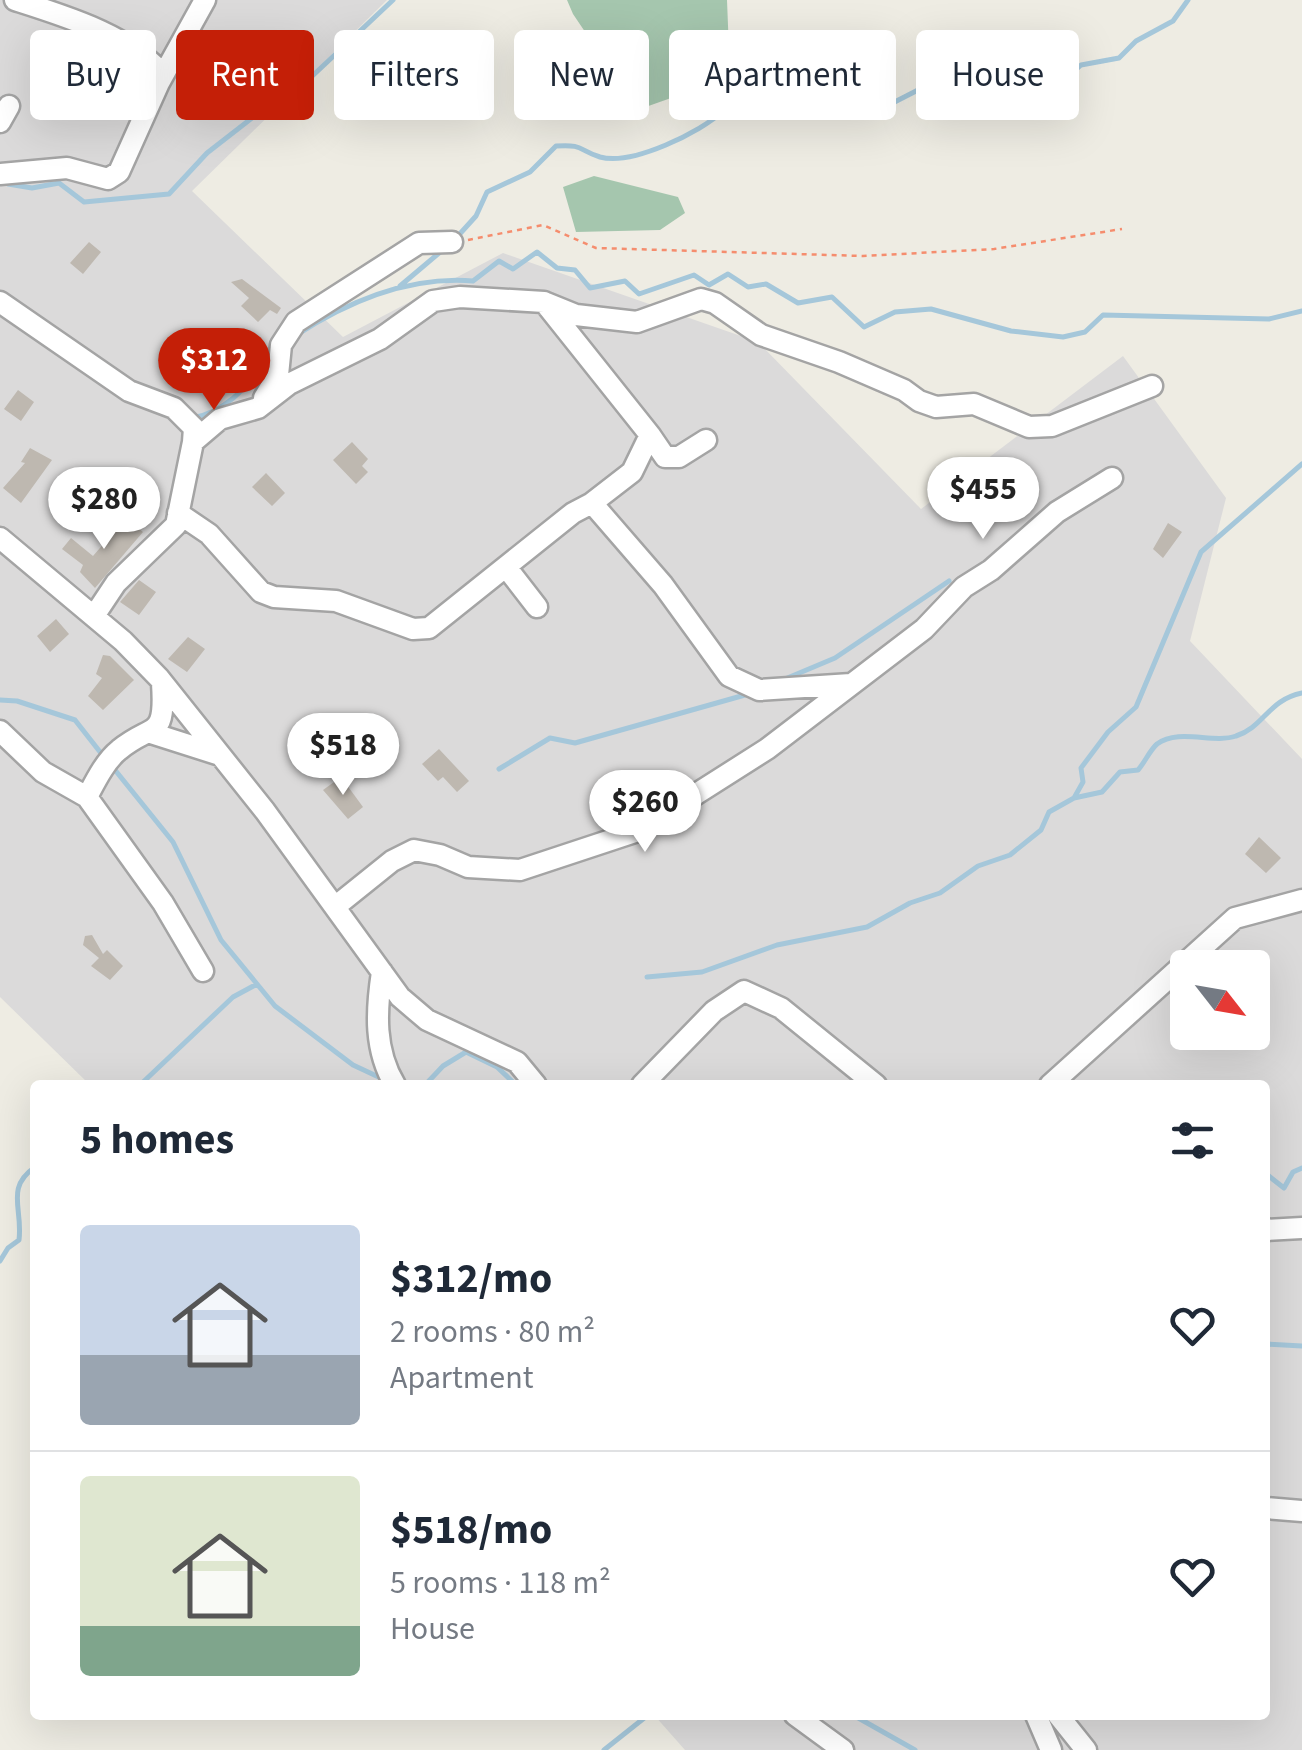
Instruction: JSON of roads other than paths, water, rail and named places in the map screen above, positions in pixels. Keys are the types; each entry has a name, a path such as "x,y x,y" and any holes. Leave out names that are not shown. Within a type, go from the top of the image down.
{"street":[{"path":"15,0 55,12 129,46 155,66 159,83"},
{"path":"0,174 68,168 108,179 119,172 159,83 205,0"},
{"path":"258,408 278,375 282,346 296,322 419,243 452,242"},
{"path":"192,442 220,420 258,408 289,384 380,339 433,301 460,296 544,302 576,315 638,322 701,299 715,303 761,336 839,362 904,390 920,402 936,406 974,404 1028,427 1052,426 1152,386"},
{"path":"0,302 129,391 174,408 194,428 176,525 116,583 94,616"},
{"path":"544,302 665,456 679,457 706,440"},
{"path":"178,513 209,534 261,592 274,597 336,601 413,629 429,628 632,472 650,435"},
{"path":"336,906 392,861 414,850 440,854 468,866 520,870 638,831 766,748 924,629 964,587 991,570 1057,512 1112,478"},
{"path":"592,503 663,585 729,676 760,690 851,684"},
{"path":"0,538 94,616 162,682 223,756 400,997 427,1020 517,1062 532,1080"},
{"path":"506,567 538,607"},
{"path":"87,797 119,749 151,734 164,709 162,682"},
{"path":"0,731 43,772 87,797 163,904 203,971"},
{"path":"151,734 223,756"},
{"path":"1056,1080 1236,918 1302,900"},
{"path":"382,972 376,1009 382,1063 392,1080"},
{"path":"647,1080 714,1011 744,991 781,1008 870,1080"},
{"path":"1270,1230 1302,1228"},
{"path":"1270,1508 1302,1511"},
{"path":"802,1720 844,1750"},
{"path":"1038,1720 1050,1750"},
{"path":"1062,1720 1086,1750"}],"waterway":[{"path":"8,184 32,188 59,183 84,202 169,194 207,153 261,111 290,97 393,0"},
{"path":"457,237 476,216 487,192 530,172 556,146 576,147 600,157 630,157 683,137 723,111 769,114 798,97 815,93 838,108 856,87 869,90 872,105 879,110 918,90 952,102 966,97 981,81 1025,96 1051,92 1081,65 1119,58 1136,41 1173,21 1188,0"},
{"path":"400,286 445,248"},
{"path":"295,336 336,312 380,294 426,283 473,281 499,261 513,269 537,252 557,268 575,270 590,288 625,281 639,294 694,275 709,285 728,274 748,287 766,284 798,303 832,297 864,327 895,312 931,309 1011,331 1063,337 1085,332 1103,315 1269,319 1302,311"},
{"path":"192,418 227,403 272,356"},
{"path":"647,977 702,972 777,945 867,927 910,903 940,893 978,866 1010,855 1041,830 1049,812 1074,798 1083,782 1081,768 1108,732 1136,707 1201,552 1302,464"},
{"path":"785,679 835,658 949,581"},
{"path":"499,769 550,738 575,743 752,693"},
{"path":"1074,798 1102,792 1120,772 1138,770 1154,747 1166,739 1236,736 1281,701 1302,693"},
{"path":"0,700 17,701 75,720 104,757"},
{"path":"111,765 173,842 221,940 275,1006 353,1065 383,1079"},
{"path":"145,1080 233,997 257,984"},
{"path":"430,1080 443,1066 466,1052 497,1067 511,1080"},
{"path":"1270,1177 1284,1188 1293,1172 1302,1168"},
{"path":"0,1261 19,1240 18,1191 30,1171"},
{"path":"1270,1344 1302,1346"},
{"path":"604,1750 642,1720"},
{"path":"862,1720 915,1750"}]}
